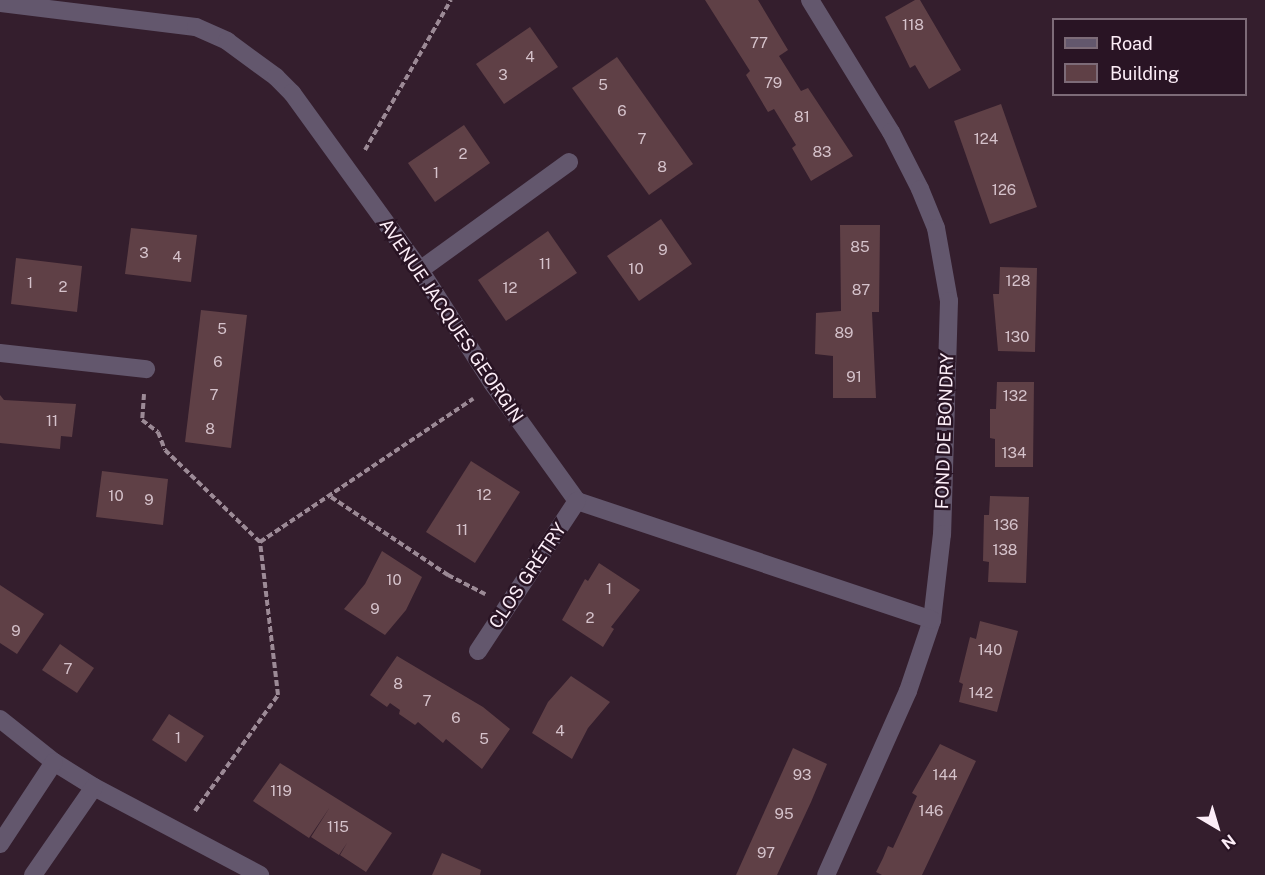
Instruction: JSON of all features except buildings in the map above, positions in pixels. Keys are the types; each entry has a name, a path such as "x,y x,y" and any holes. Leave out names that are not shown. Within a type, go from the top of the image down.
{"street":[{"name":"FOND DE BONDRY","path":"810,0 891,132 936,228 945,267 949,320 942,534 932,620 908,691 826,875"},
{"name":"AVENUE JACQUES GEORGIN","path":"0,3 166,21 196,27 227,41 253,58 292,93 344,168 420,270 493,384 577,501"},
{"path":"420,270 569,162"},
{"path":"0,353 146,369"},
{"path":"577,501 932,620"},
{"name":"CLOS GRÉTRY","path":"478,651 577,501"},
{"path":"0,719 54,762 94,787 177,834 260,875"},
{"path":"0,844 54,762"},
{"path":"33,875 94,787"}],"path":[{"path":"344,168 363,153 452,0"},
{"path":"146,369 142,420 158,432 165,450 260,542 278,695 177,834"},
{"path":"260,542 331,497 493,384"},
{"path":"331,497 448,575 506,606"}]}
